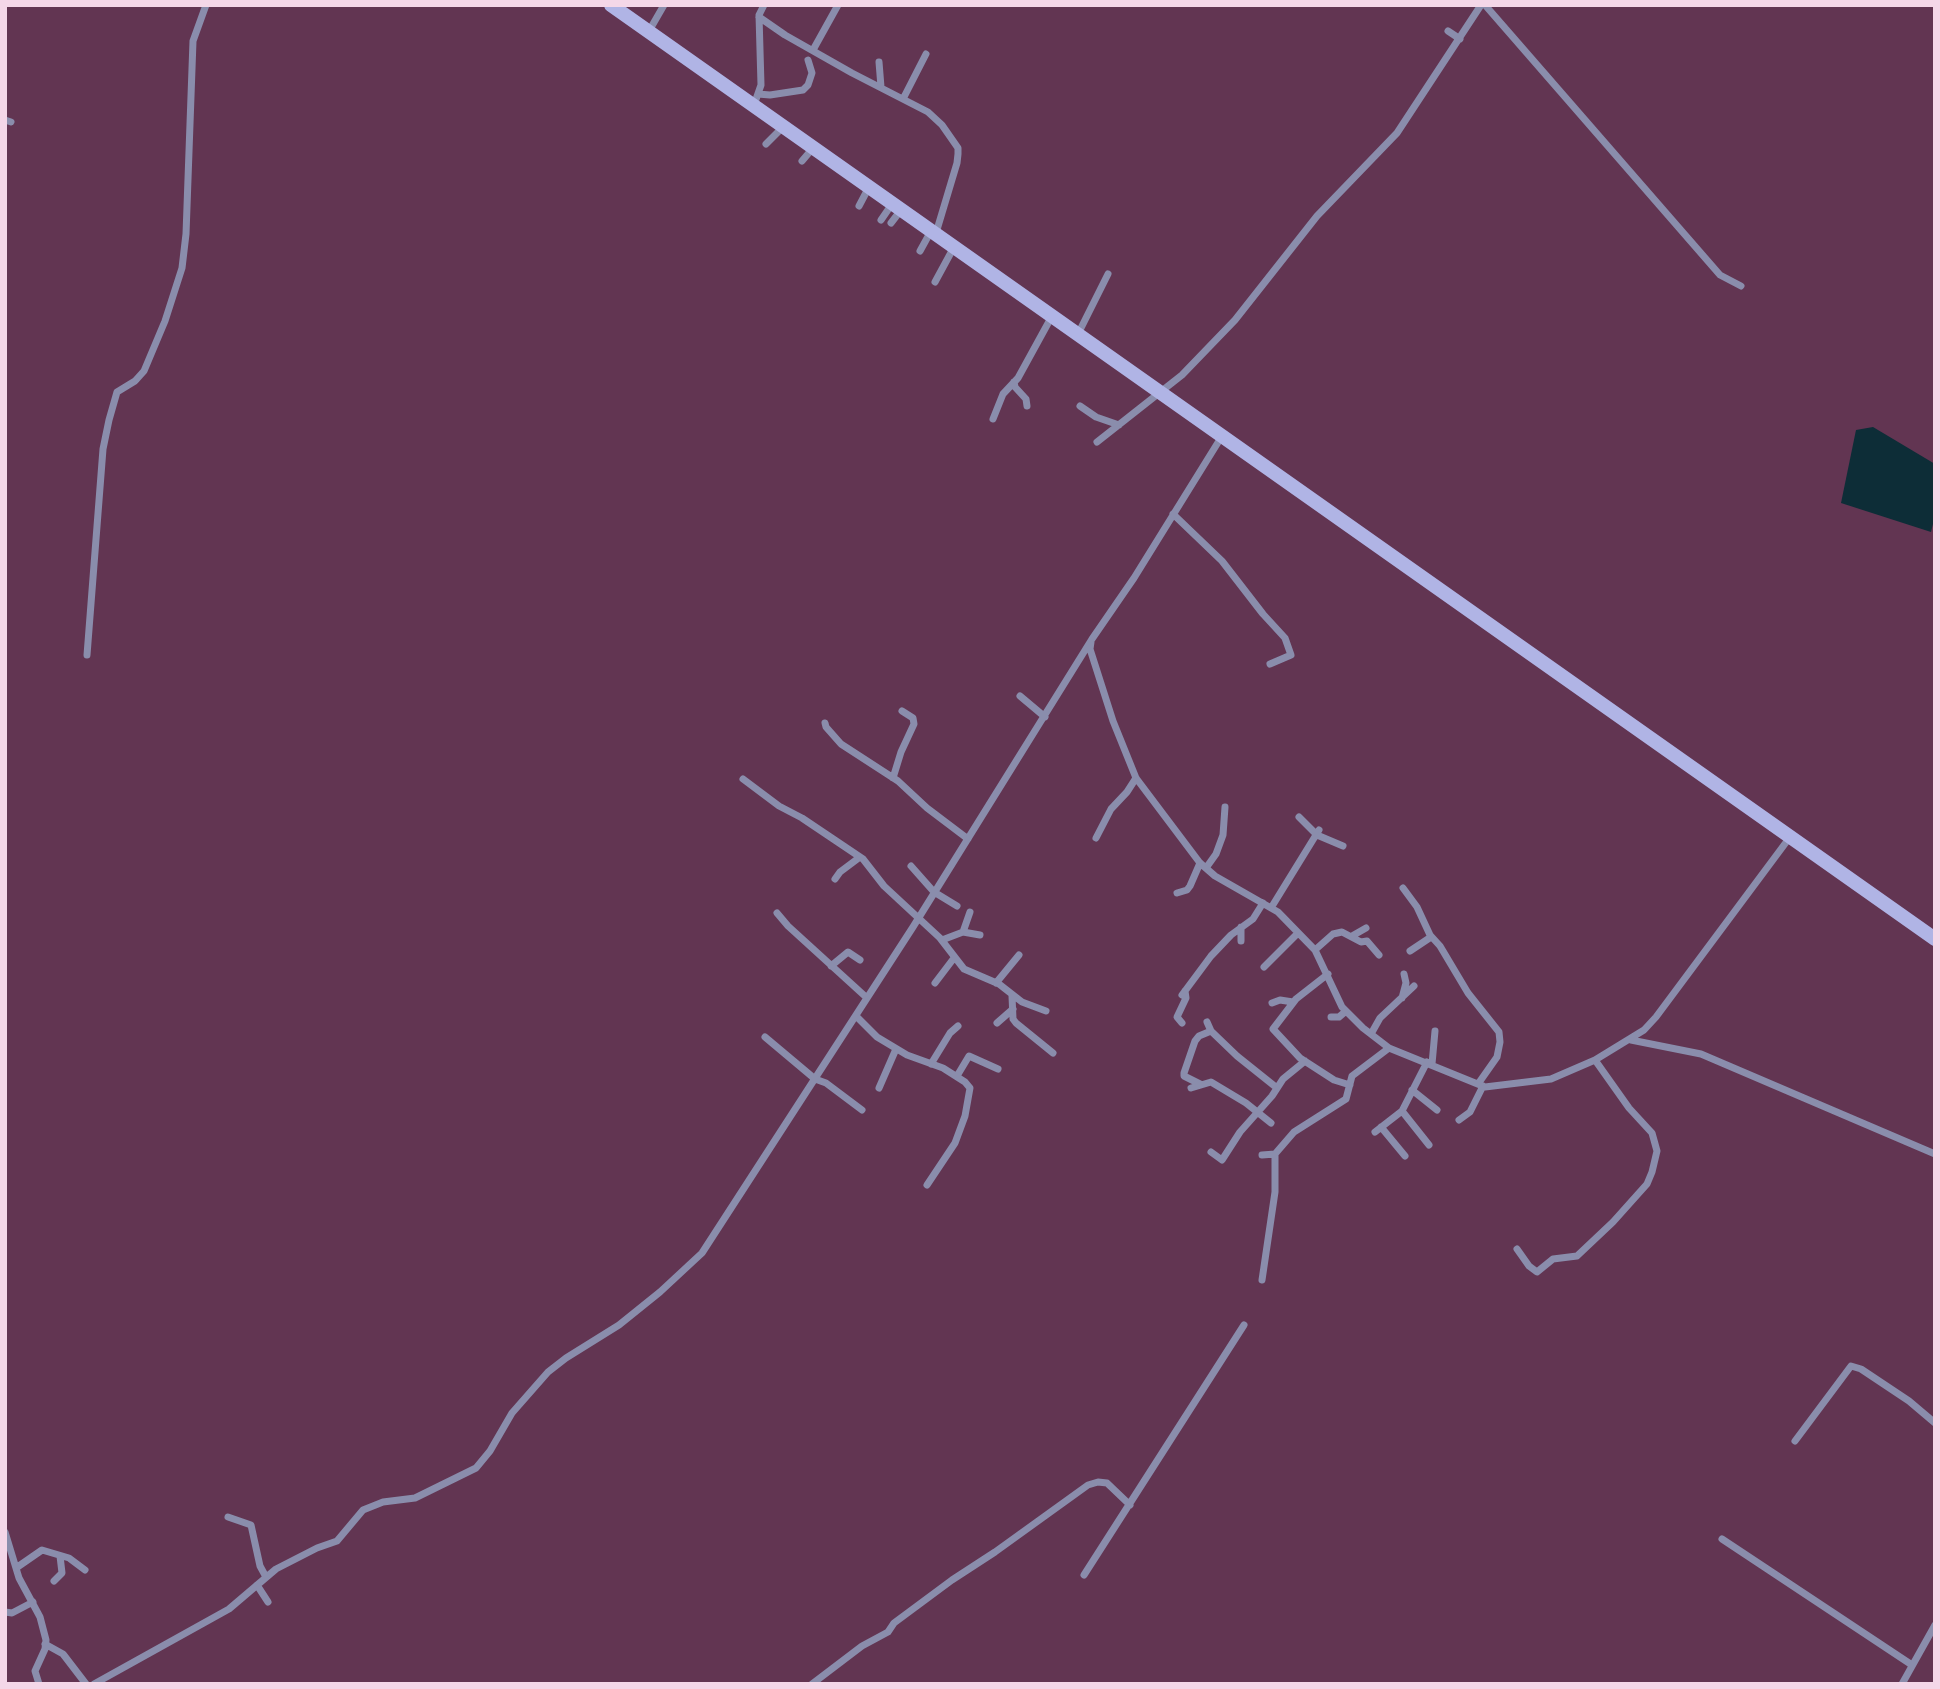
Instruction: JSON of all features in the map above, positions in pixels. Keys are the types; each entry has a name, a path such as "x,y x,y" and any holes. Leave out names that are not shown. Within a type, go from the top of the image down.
{"street":[{"path":"88,655 103,449 109,420 117,392 145,371 182,268 187,222 193,41 206,5"},
{"path":"611,5 756,100 783,126 1935,939"},
{"path":"649,31 664,5"},
{"path":"813,50 838,5"},
{"path":"1097,442 1161,393 1219,339 1317,216 1397,133 1483,5 1720,275 1741,286"},
{"path":"756,100 761,85 759,17 763,6"},
{"path":"759,17 813,50 934,116 958,148 957,163 934,232 920,251"},
{"path":"1448,31 1460,40"},
{"path":"903,99 926,54"},
{"path":"756,100 803,90 812,73 808,60"},
{"path":"879,62 881,88"},
{"path":"766,144 783,126"},
{"path":"802,160 813,147"},
{"path":"859,206 869,187"},
{"path":"881,220 897,206"},
{"path":"891,223 897,206"},
{"path":"934,282 954,246"},
{"path":"1078,334 1108,274"},
{"path":"993,419 1003,394 1014,382 1053,316"},
{"path":"1014,382 1026,399 1027,406"},
{"path":"1080,406 1096,417 1119,425"},
{"path":"94,1684 229,1609 266,1577 297,1557 337,1541 363,1510 383,1502 415,1498 478,1466 512,1413 548,1373 566,1358 619,1325 663,1290 702,1253 856,1016 1091,639 1134,578 1223,435"},
{"path":"1172,514 1222,561 1285,638 1291,655 1270,664"},
{"path":"1091,639 1090,649 1112,721 1136,778 1203,865 1215,876 1271,908 1315,950 1346,1011 1371,1034 1389,1048 1480,1085 1551,1079 1595,1060 1631,1040 1656,1017 1790,837"},
{"path":"1020,696 1045,716"},
{"path":"893,778 914,724 913,718 902,711"},
{"path":"825,723 841,744 893,778 926,808 968,839"},
{"path":"1096,838 1111,809 1128,792 1136,778"},
{"path":"743,779 779,806 860,857 884,886 942,940 964,969 996,983 1022,1002 1046,1011"},
{"path":"1177,893 1187,890 1203,865 1216,854 1226,823 1225,807"},
{"path":"1299,817 1318,833 1343,846"},
{"path":"1271,908 1318,833"},
{"path":"835,879 860,857"},
{"path":"911,866 934,892 957,906"},
{"path":"1403,888 1468,993 1500,1036 1497,1057 1480,1085 1470,1112 1459,1120"},
{"path":"1182,1023 1177,1017 1186,998 1183,993 1211,956 1231,934 1253,919 1263,903"},
{"path":"963,932 970,912"},
{"path":"777,913 867,998"},
{"path":"1241,927 1241,941"},
{"path":"1352,936 1366,928"},
{"path":"1315,950 1337,931 1347,933 1361,942 1367,941 1379,955"},
{"path":"942,940 963,932 980,935"},
{"path":"1264,967 1298,933"},
{"path":"1410,951 1432,937"},
{"path":"831,966 848,952 860,960"},
{"path":"996,983 1019,955"},
{"path":"935,983 954,958"},
{"path":"1328,974 1293,1002 1273,1028 1295,1053 1334,1080 1350,1084"},
{"path":"1401,999 1404,974"},
{"path":"1371,1034 1380,1018 1414,986"},
{"path":"1013,996 1013,1019 1019,1027 1053,1053"},
{"path":"1272,1003 1280,1000 1293,1002"},
{"path":"997,1023 1022,1002"},
{"path":"1331,1017 1339,1017 1346,1011"},
{"path":"856,1016 877,1037 918,1060 957,1076 970,1088 965,1116 955,1143 927,1185"},
{"path":"1207,1022 1211,1031 1252,1070 1278,1088"},
{"path":"931,1064 950,1033 958,1026"},
{"path":"1199,1084 1187,1078 1184,1073 1195,1041 1199,1036 1211,1031"},
{"path":"1405,1156 1378,1129 1402,1111 1429,1063 1435,1031"},
{"path":"765,1037 815,1079 826,1083 862,1110"},
{"path":"1631,1040 1701,1054 1935,1154"},
{"path":"1262,1280 1275,1192 1275,1154 1294,1132 1346,1099 1356,1071 1389,1048"},
{"path":"879,1088 897,1049"},
{"path":"957,1076 969,1056 998,1069"},
{"path":"1211,1152 1222,1160 1240,1132 1283,1079 1305,1060"},
{"path":"1517,1249 1537,1272 1553,1259 1577,1256 1613,1222 1644,1187 1652,1172 1657,1151 1652,1133 1629,1108 1595,1060"},
{"path":"1191,1088 1211,1082 1271,1123"},
{"path":"1412,1090 1437,1111"},
{"path":"1402,1111 1429,1146"},
{"path":"1262,1155 1275,1154"},
{"path":"1084,1575 1244,1325"},
{"path":"1795,1441 1851,1366 1861,1369 1909,1401 1935,1423"},
{"path":"812,1684 862,1646 888,1632 894,1623 952,1580 1088,1485 1107,1483 1130,1505"},
{"path":"228,1517 251,1525 260,1566 266,1577"},
{"path":"5,1532 19,1578 40,1617 45,1644 35,1671 39,1684"},
{"path":"1723,1539 1912,1665"},
{"path":"16,1568 42,1550 74,1561 85,1570"},
{"path":"54,1581 62,1573 61,1556"},
{"path":"257,1585 268,1602"},
{"path":"5,1612 12,1613 33,1602"},
{"path":"1902,1684 1935,1625"},
{"path":"45,1644 63,1654 86,1684"}],"water":[{"path":"1873,427 1935,464 1935,516 1931,532 1841,503 1856,430"}]}
